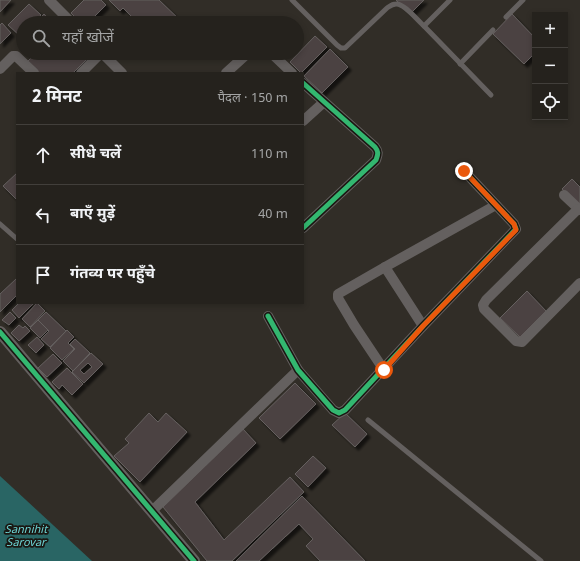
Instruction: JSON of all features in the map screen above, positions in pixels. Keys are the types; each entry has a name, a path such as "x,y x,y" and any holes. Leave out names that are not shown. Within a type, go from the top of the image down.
{"street":[{"path":"49,0 65,16"},
{"path":"0,69 13,56 16,56"},
{"path":"20,60 33,72"},
{"path":"82,72 95,60"},
{"path":"109,60 121,72"},
{"path":"227,72 240,60"},
{"path":"278,60 291,72"},
{"path":"304,84 378,151 376,160 304,227"},
{"path":"304,121 324,102"},
{"path":"268,316 298,370 333,410 339,413 345,410 384,370 423,326 516,230 514,224 464,171"},
{"path":"564,195 579,210 486,300 483,306 484,309 516,341 522,342 580,283"},
{"path":"384,370 354,325 338,298 338,294 385,266 496,206"},
{"path":"385,266 423,326"},
{"path":"0,332 194,561"},
{"path":"152,511 298,370"}],"lane":[{"path":"292,0 341,48 346,48 350,45 387,8 392,4 398,3 424,26 491,95"},
{"path":"424,26 450,0"},
{"path":"506,17 523,0"},
{"path":"460,64 493,30"},
{"path":"0,224 16,238"},
{"path":"368,420 541,561"}],"water":[{"name":"Sannihit Sarovar","path":"0,476 92,561 0,561"}],"building":[{"path":"0,0 11,0 0,12"},
{"path":"84,0 101,0 106,5 95,16 74,16 71,13"},
{"path":"109,0 159,0 176,16 131,16 123,8 120,11"},
{"path":"396,0 424,0 410,14"},
{"path":"29,4 41,15 40,16 17,16"},
{"path":"512,14 532,35 532,56 524,64 493,34"},
{"path":"16,17 16,32 8,25"},
{"path":"2,23 11,33 0,44 0,25"},
{"path":"315,36 327,47 302,72 300,72 290,62 292,60 304,60 304,47"},
{"path":"330,49 348,67 322,93 304,76"},
{"path":"29,60 86,60 74,72 34,72 26,63"},
{"path":"16,174 16,199 3,186"},
{"path":"572,179 580,187 580,206 562,189"},
{"path":"16,279 16,296 0,312 0,294"},
{"path":"527,291 546,311 520,337 500,318"},
{"path":"18,304 33,304 19,318 12,310"},
{"path":"36,304 45,311 30,327 22,319"},
{"path":"10,312 16,318 9,325 2,320"},
{"path":"46,312 66,331 50,347 41,339 49,331 38,320"},
{"path":"38,320 48,330 40,338 30,328"},
{"path":"19,325 23,328 25,326 30,331 19,341 11,333"},
{"path":"67,330 74,337 68,343 74,349 62,360 50,348"},
{"path":"37,337 44,345 36,353 28,345"},
{"path":"75,339 90,353 73,371 63,361 75,349 70,344"},
{"path":"91,353 103,364 84,383 72,372","holes":["88,363 92,367 84,374 80,370"]},
{"path":"53,354 62,363 47,377 38,368"},
{"path":"67,368 83,384 72,395 62,385 59,389 52,382"},
{"path":"295,383 316,404 280,439 259,418"},
{"path":"149,413 158,422 166,413 187,432 140,482 114,456 129,443 125,439"},
{"path":"345,413 367,434 355,447 332,425"},
{"path":"243,429 256,443 195,502 224,540 290,477 304,492 232,561 207,561 163,507"},
{"path":"313,456 326,468 308,487 295,474"},
{"path":"302,496 365,561 320,561 306,546 313,539 299,524 259,561 236,561"}],"cycle path":[{"path":"304,84 375,147 378,153 376,160 304,227"},
{"path":"268,316 298,370 333,410 339,413 345,410 516,229 514,224 464,171"},
{"path":"0,332 194,561"}],"route":[{"path":"384,370 423,326 516,230 514,224 464,171"}]}
